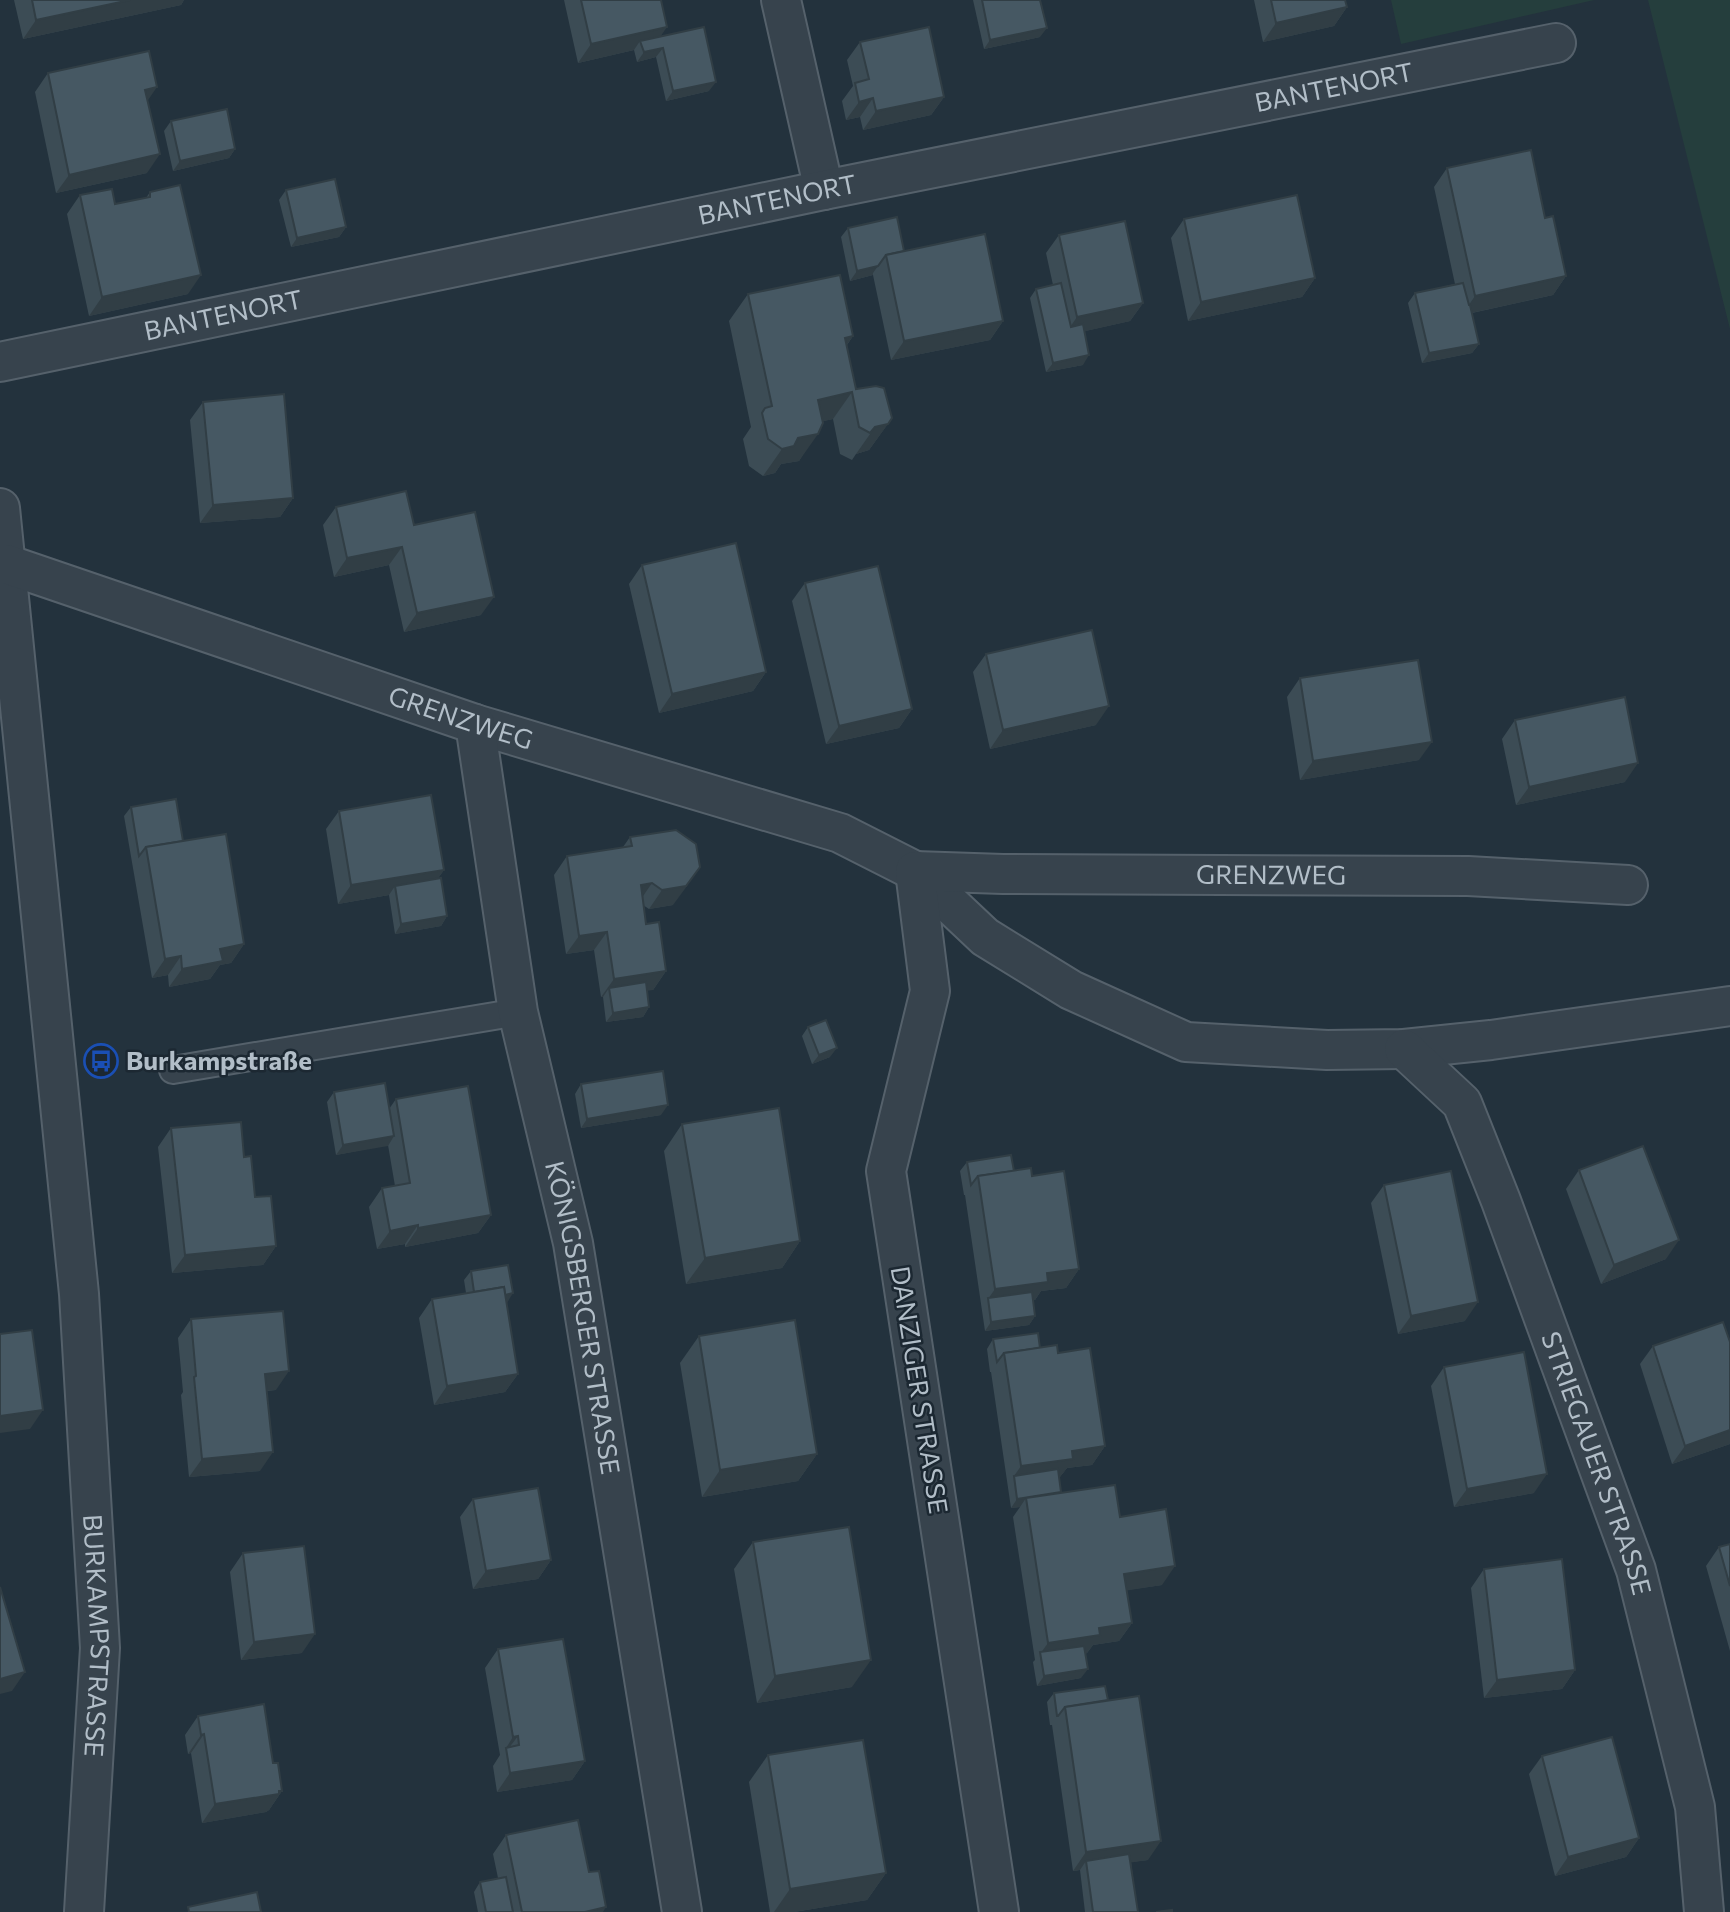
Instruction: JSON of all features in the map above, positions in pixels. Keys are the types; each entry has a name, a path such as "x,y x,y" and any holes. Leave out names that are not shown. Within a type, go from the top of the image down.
{"street":[{"path":"781,0 824,190"},
{"name":"BANTENORT","path":"0,362 824,190 1556,43"},
{"name":"BURKAMPSTRASSE","path":"0,508 3,564 79,1294 98,1607 100,1648 84,1912"},
{"name":"GRENZWEG","path":"3,564 475,724 840,833 915,871 985,937 1071,990 1186,1042 1327,1050 1404,1049 1491,1040 1730,1006"},
{"name":"KÖNIGSBERGER STRASSE","path":"475,724 518,1012 573,1243 682,1912"},
{"name":"GRENZWEG","path":"915,871 1003,874 1468,876 1628,885"},
{"name":"DANZIGER STRASSE","path":"915,871 930,991 886,1171 999,1912"},
{"name":"STRIEGAUER STRASSE","path":"1404,1049 1462,1102 1502,1202 1636,1570 1695,1807 1703,1912"}],"lane":[{"path":"173,1070 518,1012"}],"green space":[{"path":"1391,0 1594,0 1401,44"},
{"path":"1648,0 1730,0 1730,329"}],"building":[{"path":"32,0 130,0 36,20"},
{"path":"581,0 661,0 667,27 591,44"},
{"path":"982,0 1040,0 1047,28 990,40"},
{"path":"1271,0 1345,0 1347,7 1276,23"},
{"path":"704,27 716,82 673,91 663,48 644,52 640,41"},
{"path":"929,27 944,97 876,111 873,98 859,102 855,83 869,79 860,42"},
{"path":"149,51 157,87 145,90 160,154 69,175 48,73"},
{"path":"227,109 235,149 180,161 171,121"},
{"path":"1531,150 1545,218 1553,216 1566,276 1475,296 1447,168"},
{"path":"335,179 346,227 297,238 286,190"},
{"path":"180,185 201,275 102,297 80,195 112,189 115,204 150,197 150,192"},
{"path":"1297,195 1315,278 1201,302 1184,219"},
{"path":"897,217 904,251 886,255 878,266 857,271 848,228"},
{"path":"1125,221 1143,303 1077,317 1059,235"},
{"path":"985,234 1003,321 904,341 886,255"},
{"path":"840,275 853,336 845,338 856,389 876,386 884,388 892,418 888,424 875,427 870,433 859,427 852,392 818,400 823,423 818,434 798,438 794,446 782,449 768,439 762,413 765,408 772,406 748,294"},
{"path":"1061,283 1071,327 1083,324 1089,355 1053,363 1036,289"},
{"path":"1463,283 1479,344 1429,353 1415,293"},
{"path":"284,394 293,498 213,505 203,402"},
{"path":"406,491 414,525 475,512 494,597 417,613 402,547 347,558 336,507"},
{"path":"736,543 766,672 672,694 642,565"},
{"path":"878,566 912,709 839,726 805,583"},
{"path":"1092,630 1109,706 1003,730 986,654"},
{"path":"1418,660 1432,742 1313,761 1300,678"},
{"path":"1625,697 1638,763 1529,787 1515,720"},
{"path":"431,795 444,870 351,885 339,811"},
{"path":"176,799 183,841 146,847 139,856 131,807"},
{"path":"676,830 696,844 700,867 686,886 662,890 652,883 641,885 646,924 659,922 666,971 614,979 607,932 579,936 567,856 632,846 630,837"},
{"path":"226,834 244,944 220,949 223,961 182,969 181,956 165,959 146,847"},
{"path":"441,878 447,916 401,924 395,886"},
{"path":"646,982 649,1007 613,1013 609,988"},
{"path":"826,1020 837,1048 819,1055 808,1027"},
{"path":"663,1071 668,1105 587,1119 581,1084"},
{"path":"385,1083 394,1136 343,1145 334,1092"},
{"path":"468,1086 491,1215 390,1231 382,1188 410,1183 396,1099"},
{"path":"779,1108 800,1241 705,1258 682,1124"},
{"path":"241,1122 244,1157 251,1156 255,1197 271,1196 276,1246 185,1255 171,1128"},
{"path":"1643,1146 1679,1240 1614,1265 1579,1170"},
{"path":"1011,1155 1014,1171 978,1176 971,1185 967,1162"},
{"path":"1031,1168 1032,1176 1064,1171 1079,1269 1047,1273 1048,1282 995,1289 978,1176"},
{"path":"1451,1171 1478,1302 1411,1316 1384,1185"},
{"path":"508,1265 513,1293 505,1295 504,1287 474,1292 471,1271"},
{"path":"504,1287 518,1374 447,1386 432,1299"},
{"path":"1032,1292 1035,1316 991,1322 988,1298"},
{"path":"283,1311 289,1371 265,1374 273,1452 202,1459 191,1319"},
{"path":"795,1320 817,1454 720,1470 699,1336"},
{"path":"1723,1322 1730,1342 1730,1430 1685,1446 1653,1346"},
{"path":"32,1330 43,1410 0,1416 0,1334"},
{"path":"1038,1333 1040,1348 1004,1353 997,1362 993,1339"},
{"path":"1057,1345 1058,1353 1090,1348 1105,1446 1072,1451 1073,1459 1021,1466 1004,1353"},
{"path":"1524,1352 1547,1474 1467,1489 1444,1367"},
{"path":"1058,1469 1061,1492 1017,1499 1014,1476"},
{"path":"1115,1485 1120,1517 1166,1509 1175,1566 1124,1574 1132,1623 1099,1628 1100,1635 1048,1643 1026,1498"},
{"path":"538,1488 551,1560 486,1571 473,1499"},
{"path":"849,1527 871,1660 775,1676 753,1542"},
{"path":"1730,1544 1730,1586 1719,1547"},
{"path":"304,1546 315,1634 254,1642 243,1553"},
{"path":"1562,1559 1575,1670 1497,1680 1484,1569"},
{"path":"0,1587 25,1672 0,1679"},
{"path":"563,1639 585,1761 510,1773 506,1748 519,1745 518,1736 513,1737 498,1649"},
{"path":"1084,1646 1088,1669 1044,1676 1040,1652"},
{"path":"1105,1686 1108,1700 1065,1707 1057,1716 1054,1693"},
{"path":"1139,1696 1161,1841 1086,1852 1065,1707"},
{"path":"264,1704 273,1763 278,1763 282,1791 279,1791 279,1794 215,1804 204,1734 201,1735 198,1716"},
{"path":"1612,1737 1639,1838 1568,1857 1542,1756"},
{"path":"863,1740 886,1873 790,1889 768,1755"},
{"path":"578,1820 589,1872 599,1871 606,1907 585,1912 522,1912 506,1835"},
{"path":"1129,1854 1138,1912 1093,1912 1086,1861"},
{"path":"506,1877 513,1912 486,1912 480,1882"},
{"path":"257,1892 261,1912 189,1912 188,1907"}],"place":[{"name":"Burkampstraße","path":"101,1061"}]}
